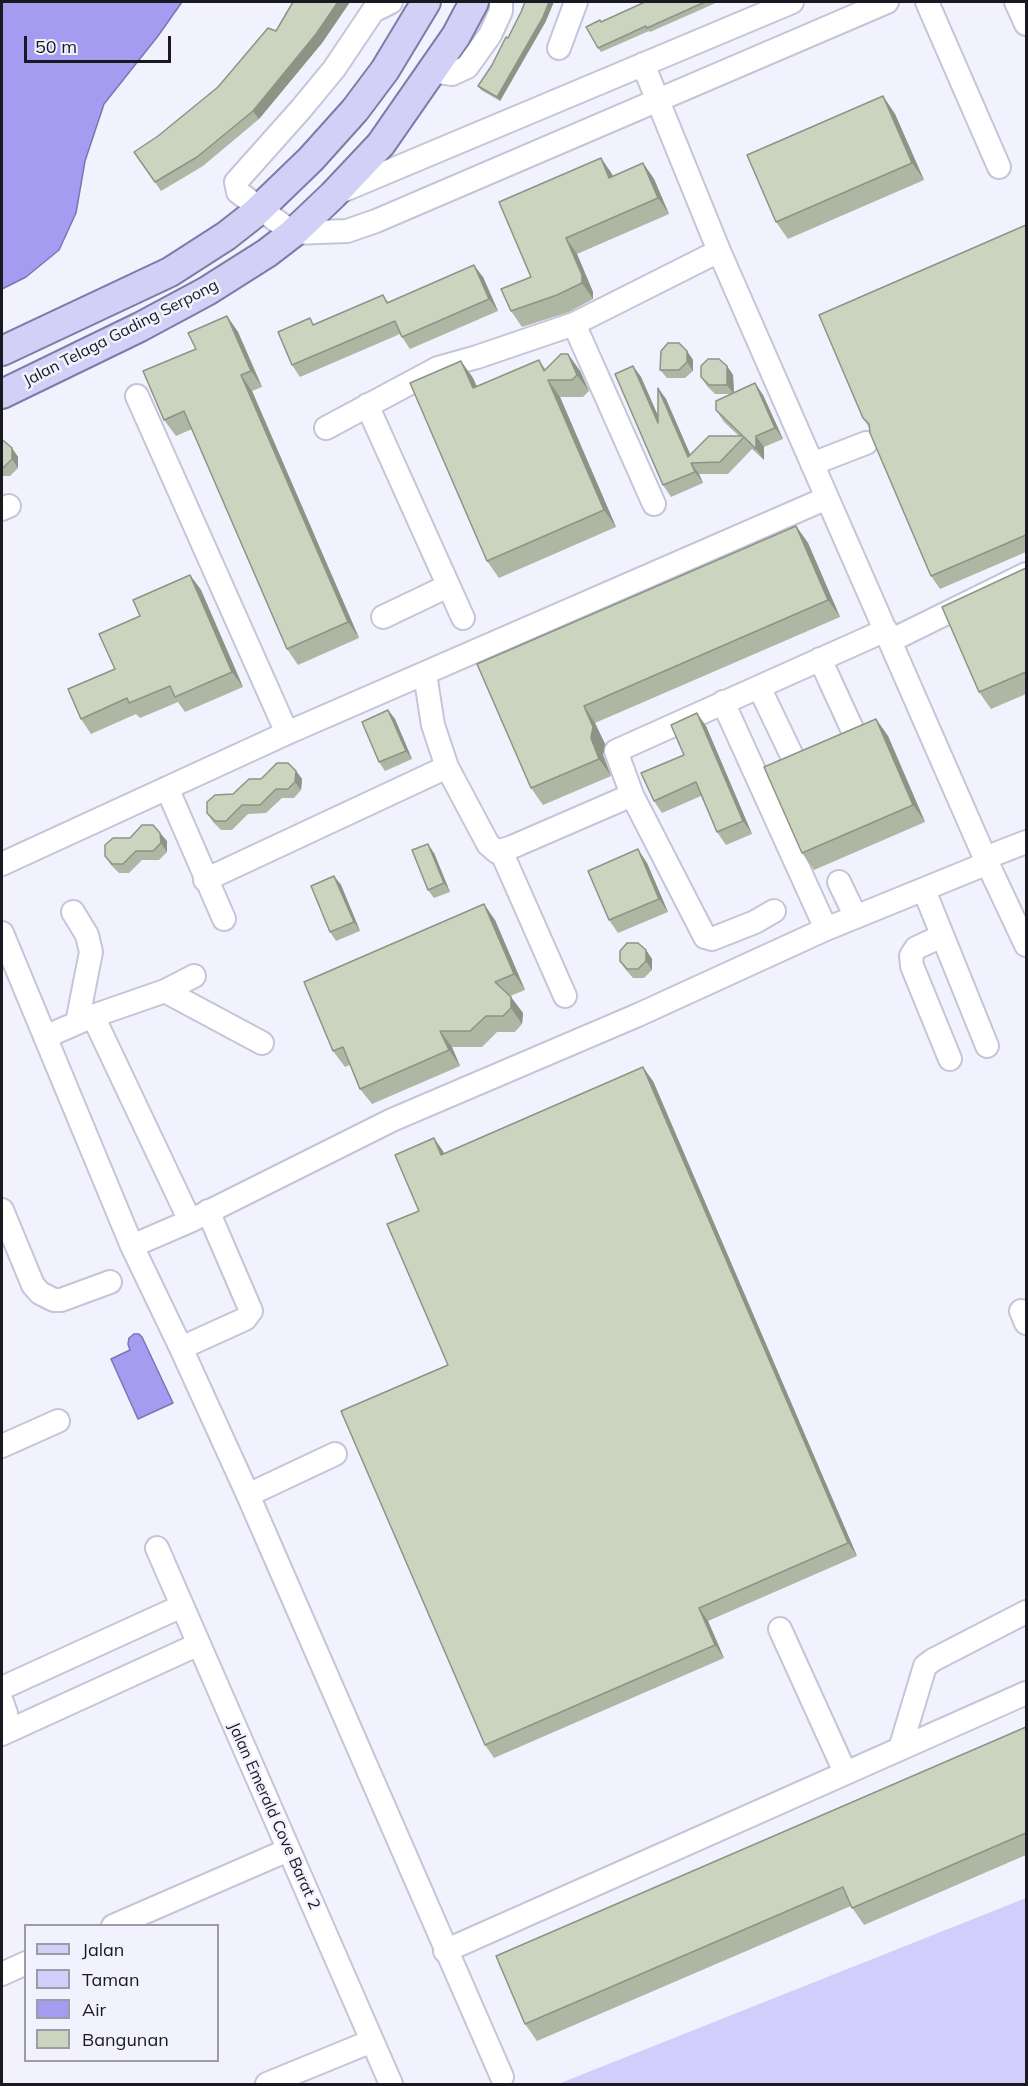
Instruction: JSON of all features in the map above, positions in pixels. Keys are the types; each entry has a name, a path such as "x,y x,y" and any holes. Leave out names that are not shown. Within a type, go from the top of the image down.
{"main road":[{"name":"Jalan Telaga Gading Serpong","path":"2,394 140,327 207,291 293,233 381,144 456,36 474,2"},
{"name":"Jalan Telaga Gading Serpong","path":"2,351 170,272 226,236 260,209 311,159 355,110 385,70 414,7"}],"street":[{"path":"391,2 374,11 334,69 236,182 238,192 293,233 347,231 376,221 887,2"},
{"path":"432,70 452,74 468,67 490,35 501,11 501,2"},
{"path":"333,195 792,2"},
{"path":"927,2 999,167"},
{"path":"1016,2 1026,24"},
{"path":"559,48 580,4"},
{"path":"643,64 719,251 1026,945"},
{"path":"326,428 438,368 574,324 719,251"},
{"path":"574,324 654,504"},
{"path":"137,396 287,733"},
{"path":"367,405 463,618"},
{"path":"812,464 866,442"},
{"path":"2,864 287,733 827,498"},
{"path":"774,911 755,922 712,939 706,938 632,795 616,750 820,659 888,636 1026,574"},
{"path":"383,617 448,586"},
{"path":"820,659 854,733"},
{"path":"424,674 433,725 447,767 493,850 501,851 632,795"},
{"path":"759,687 794,760"},
{"path":"723,702 826,929"},
{"path":"206,880 447,767"},
{"path":"167,788 224,919"},
{"path":"132,1246 199,1216 392,1120 638,1015 826,929 924,891 1026,842"},
{"path":"501,851 566,996"},
{"path":"839,882 856,917"},
{"path":"924,891 987,1046"},
{"path":"73,912 87,935 91,952 85,1019 251,1311 245,1319 182,1348"},
{"path":"2,933 132,1246 182,1348 248,1495 445,1951 502,2077"},
{"path":"942,936 916,948 910,956 950,1059"},
{"path":"45,1037 85,1019 165,991 194,976"},
{"path":"165,991 262,1043"},
{"path":"2,1210 33,1286 40,1293 54,1300 61,1300 110,1282"},
{"path":"2,1446 58,1421"},
{"path":"248,1495 335,1454"},
{"name":"Jalan Emerald Cove Barat 2","path":"157,1548 391,2085"},
{"path":"2,1688 182,1606"},
{"path":"900,1749 922,1674 928,1662 1026,1612"},
{"path":"780,1629 845,1772"},
{"path":"2,1732 199,1644"},
{"path":"445,1951 1026,1693"},
{"path":"2,1702 6,1721 2,1732"},
{"path":"118,1924 288,1850"},
{"path":"2,1974 24,1964"},
{"path":"267,2085 372,2041"}],"green space":[{"path":"1026,1898 1026,2084 558,2084"}],"water":[{"path":"2,2 182,2 104,104 85,161 76,213 59,250 26,277 2,289"},
{"path":"134,1334 142,1337 173,1403 138,1419 111,1359 130,1350 129,1338"}],"building":[{"path":"293,2 338,2 316,34 253,111 197,157 155,182 134,152 158,136 218,87 268,28 276,31"},
{"path":"525,2 549,2 543,17 497,97 478,86 506,37 508,38"},
{"path":"645,2 705,2 598,48 586,27"},
{"path":"883,96 912,163 776,222 747,155"},
{"path":"601,158 609,178 643,163 658,198 566,238 582,275 582,283 557,295 511,311 501,289 531,277 499,202"},
{"path":"1026,225 1026,535 931,576 870,433 869,424 863,418 819,315"},
{"path":"474,265 489,299 402,337 395,321 292,365 278,332 310,318 313,325 383,295 387,303"},
{"path":"227,316 251,371 241,375 348,622 287,649 184,411 164,420 143,371 196,349 188,333"},
{"path":"668,343 679,343 687,351 687,362 679,370 660,370 661,351"},
{"path":"561,354 568,354 577,375 572,380 548,380 604,510 487,561 410,383 461,361 473,388 539,360 544,371"},
{"path":"708,359 719,359 727,366 727,385 709,385 701,377 701,366"},
{"path":"633,366 658,423 658,388 688,457 709,436 743,436 716,410 716,401 755,383 775,428 756,436 756,449 744,437 720,462 691,463 695,472 663,485 615,374"},
{"path":"2,441 12,448 12,459 4,467 2,467"},
{"path":"796,526 828,600 584,706 593,727 591,738 599,759 531,788 477,664"},
{"path":"1026,568 1026,672 979,692 942,607"},
{"path":"190,575 232,672 175,697 170,686 129,703 127,698 81,719 68,689 115,669 99,634 140,616 133,600"},
{"path":"388,710 406,751 379,762 362,722"},
{"path":"697,713 743,821 717,832 696,782 654,801 641,773 684,755 671,725"},
{"path":"876,719 913,805 802,853 764,767"},
{"path":"277,763 288,763 296,771 295,782 288,789 276,789 260,805 242,805 226,821 215,821 207,813 207,802 215,795 233,794 249,779 261,779"},
{"path":"142,825 153,825 160,833 161,843 153,851 136,851 123,864 112,864 105,856 105,845 113,838 130,838"},
{"path":"428,844 444,883 428,890 412,850"},
{"path":"638,849 659,899 609,920 588,871"},
{"path":"334,876 354,922 330,932 311,886"},
{"path":"484,904 514,974 495,982 511,997 511,1008 503,1016 486,1016 470,1031 440,1031 449,1050 360,1089 343,1047 333,1051 304,982"},
{"path":"627,943 638,943 646,950 646,961 638,969 627,969 620,961 620,951"},
{"path":"643,1067 848,1543 699,1608 715,1645 485,1745 341,1411 448,1365 387,1224 419,1211 395,1155 434,1138 441,1155"},
{"path":"1026,1727 1026,1833 852,1908 843,1887 525,2024 496,1956"}]}
